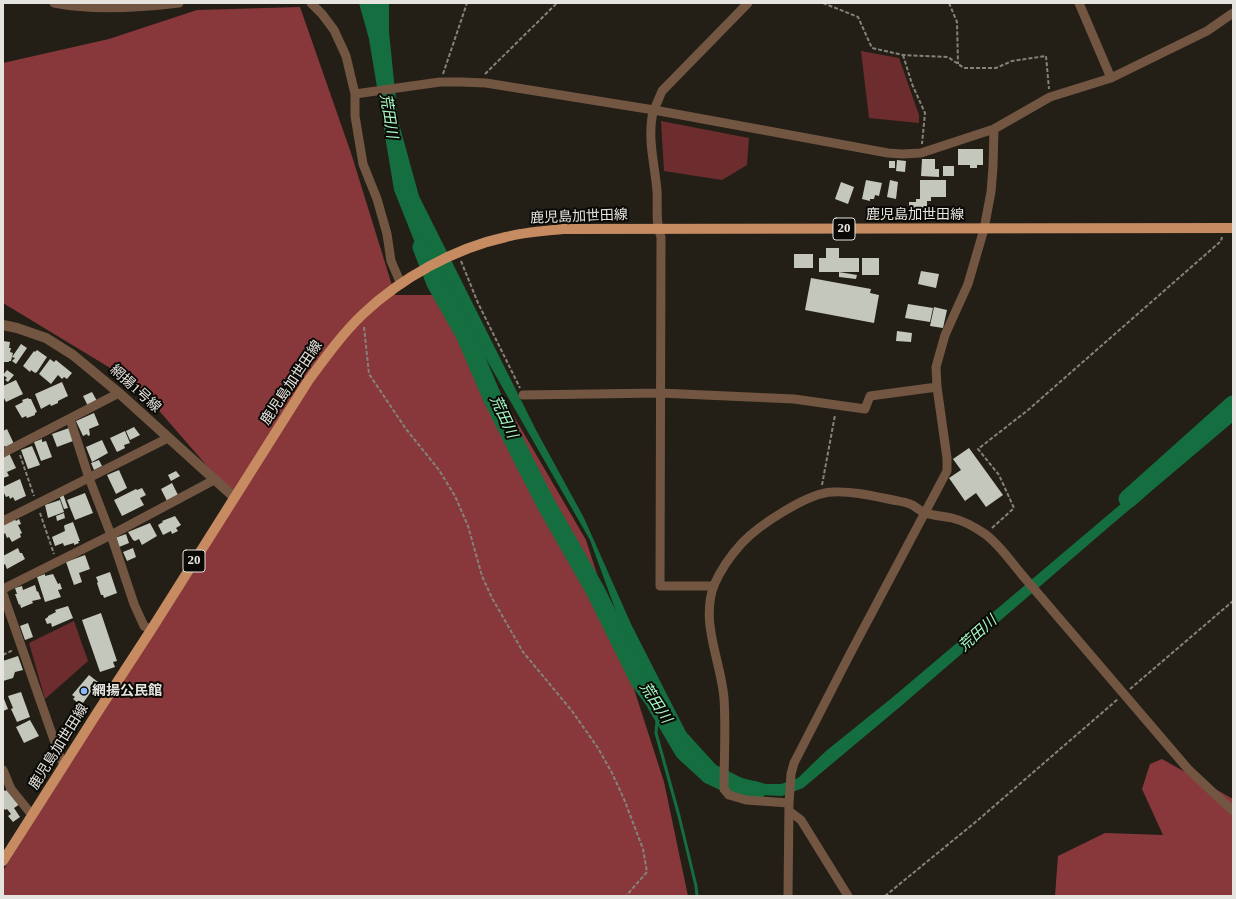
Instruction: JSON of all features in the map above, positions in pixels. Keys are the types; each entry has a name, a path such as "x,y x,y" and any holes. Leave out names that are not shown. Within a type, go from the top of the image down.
{"main road":[{"name":"鹿児島加世田線","path":"4,857 151,630 308,382 335,344 364,314 401,284 412,276 458,252 504,237 527,232 563,229 1229,228"}],"street":[{"path":"54,3 99,8 179,3"},
{"path":"311,3 322,14 334,30 346,56 355,94 355,116 364,164 377,199 387,234 392,261 401,284"},
{"path":"714,586 660,586 661,237 658,229 657,191 651,133 654,110 662,91 748,3"},
{"path":"1079,3 1111,78"},
{"path":"355,94 440,82 476,83 654,110 902,154 921,152 994,129 1050,97 1111,78 1206,31 1233,14"},
{"path":"788,896 789,805 791,774 794,764 947,471 947,458 937,387 936,367 945,335 968,284 984,229 991,192 994,129"},
{"name":"網揚1号線","path":"3,325 35,334 74,355 119,393 234,497"},
{"path":"523,395 660,393 794,400 865,409 870,396 937,387"},
{"path":"3,453 119,393"},
{"path":"70,419 134,604 144,626 151,630"},
{"path":"3,520 168,438"},
{"path":"3,589 111,535 214,480"},
{"path":"848,896 801,820 789,805 746,800 728,795 724,789 724,699 710,625 710,610 714,586 726,562 743,542 754,533 790,509 821,494 842,492 874,496 912,504 924,513 960,520 986,534 1001,549 1188,769 1233,811"},
{"path":"3,594 64,765"},
{"path":"3,770 11,789 32,815"}],"path":[{"path":"440,82 468,3"},
{"path":"476,83 557,3"},
{"path":"824,3 858,17 872,48 903,55 948,57 964,68 996,68 1012,61 1046,56 1050,97"},
{"path":"949,3 957,22 958,64"},
{"path":"903,55 912,84 925,113 921,152"},
{"path":"986,534 1014,508 999,475 978,449 1028,410 1221,241 1229,228"},
{"path":"458,252 478,303 523,395"},
{"path":"364,314 368,374 402,423 439,470 455,496 468,526 482,576 492,598 524,652 572,711 598,748 624,799 642,849 647,872 626,896"},
{"path":"821,494 837,406"},
{"path":"885,896 978,820 1233,601"}],"shaded area":[{"path":"300,7 351,153 395,295 443,295 586,540 664,782 688,896 3,896 3,871 234,497 135,383 3,303 3,63 109,39 197,10"},
{"path":"861,51 899,58 919,115 919,123 869,118"},
{"path":"661,121 749,138 747,165 722,180 664,171"},
{"path":"74,621 88,661 45,699 29,643"},
{"path":"1162,759 1233,799 1233,896 1055,896 1058,856 1105,833 1163,835 1142,789 1150,764"}],"water":[{"path":"359,3 389,3 389,32 398,120 419,196 536,430 584,518 631,624 686,732 716,765 742,778 766,784 781,784 798,778 826,751 893,697 1233,409 1233,422 803,788 782,796 761,795 741,791 711,772 678,733 622,628 590,540 454,303 417,248 394,190 369,39"}],"building":[{"path":"958,149 983,149 983,165 977,165 977,168 970,168 970,165 958,165"},
{"path":"922,159 935,159 935,169 939,169 939,177 921,176"},
{"path":"897,160 906,161 905,172 896,171"},
{"path":"889,161 895,161 895,168 889,168"},
{"path":"943,166 954,166 954,176 943,176"},
{"path":"866,180 882,183 879,196 875,195 874,199 870,199 870,201 862,199"},
{"path":"890,180 898,182 896,199 887,197"},
{"path":"920,180 946,180 946,197 931,197 931,201 927,201 927,209 909,209 909,202 916,202 916,199 920,199"},
{"path":"841,182 854,187 848,204 835,199"},
{"path":"826,248 839,248 839,258 859,258 859,272 819,272 819,258 826,258"},
{"path":"794,254 813,254 813,268 794,268"},
{"path":"862,258 879,258 879,275 862,275"},
{"path":"921,271 939,274 936,288 918,284"},
{"path":"839,272 857,275 856,279 839,277"},
{"path":"811,278 871,289 870,293 879,295 874,323 805,310"},
{"path":"908,304 933,308 930,322 905,318"},
{"path":"934,307 947,310 943,328 930,326"},
{"path":"897,331 912,333 911,342 896,341"},
{"path":"3,341 10,342 10,352 13,353 11,361 9,362 4,362 3,360"},
{"path":"21,344 27,348 16,364 12,361 15,358 12,357"},
{"path":"37,350 47,357 37,372 35,373 31,370 30,372 23,366 34,351 35,352"},
{"path":"50,359 54,362 56,360 72,373 67,379 64,377 62,379 58,375 51,384 39,374"},
{"path":"7,370 14,375 8,382 5,380 7,378 3,375"},
{"path":"16,380 23,394 6,402 3,396 3,386"},
{"path":"62,382 68,396 58,401 58,403 51,406 50,404 41,409 35,394"},
{"path":"92,392 97,401 88,406 83,396"},
{"path":"28,398 31,399 37,412 35,415 22,418 15,406 23,402 22,400"},
{"path":"94,413 99,425 89,429 90,435 88,436 87,434 83,436 76,421"},
{"path":"134,427 140,435 130,440 126,431"},
{"path":"69,428 73,441 57,447 52,434"},
{"path":"7,429 14,444 3,447 3,431"},
{"path":"125,431 130,443 124,445 125,448 117,452 110,438"},
{"path":"42,439 42,442 46,441 52,457 41,461 34,442"},
{"path":"102,440 108,453 92,462 86,447"},
{"path":"32,446 40,465 28,469 21,450"},
{"path":"969,448 1003,495 986,507 976,493 965,501 949,478 961,470 953,459"},
{"path":"9,453 16,468 7,472 9,476 3,478 3,456"},
{"path":"99,460 102,466 94,470 91,463"},
{"path":"119,470 127,488 116,494 107,475"},
{"path":"176,471 180,476 171,481 168,475"},
{"path":"20,479 26,496 15,501 13,497 10,499 9,496 6,497 3,487"},
{"path":"172,483 178,495 167,501 161,489"},
{"path":"142,488 146,495 140,498 144,505 122,516 114,500 136,489"},
{"path":"85,493 93,513 75,520 67,500"},
{"path":"63,494 68,508 64,509 59,495"},
{"path":"60,500 64,512 48,518 45,505"},
{"path":"64,513 65,518 57,521 56,516"},
{"path":"175,516 181,525 176,528 178,531 172,534 171,531 163,535 158,525 163,522 162,521"},
{"path":"14,518 16,521 19,519 21,524 18,525 22,533 20,534 21,537 12,542 9,537 7,538 5,533 3,535 3,523"},
{"path":"73,522 80,541 78,541 79,543 64,546 63,543 55,546 52,537 65,531 64,526"},
{"path":"150,523 157,536 142,545 139,539 135,541 133,540 128,532"},
{"path":"126,534 129,543 119,547 115,538"},
{"path":"18,548 25,559 7,569 5,564 3,565 3,556"},
{"path":"133,548 136,557 127,561 123,552"},
{"path":"85,555 90,569 79,573 82,582 74,585 66,562"},
{"path":"110,572 117,593 104,598 103,595 101,595 96,577"},
{"path":"45,574 45,576 53,574 58,584 60,583 62,589 58,590 61,597 45,602 37,577"},
{"path":"35,585 41,599 32,601 33,603 21,608 15,594 17,594 15,588 22,586 23,590"},
{"path":"68,606 73,618 52,627 51,623 47,624 45,619 56,612 55,610"},
{"path":"101,613 117,661 113,662 115,667 100,672 82,620"},
{"path":"28,623 33,637 25,640 20,626"},
{"path":"18,656 23,670 15,672 13,678 3,681 3,661"},
{"name":"網揚公民館","path":"89,675 98,682 83,703 79,701 78,703 73,699 75,697 72,695"},
{"path":"21,692 30,717 17,722 11,709 13,708 8,696"},
{"path":"3,699 8,709 3,711"},
{"path":"30,720 39,736 24,743 16,727"},
{"path":"9,789 20,804 14,808 20,817 13,822 8,816 11,814 3,807 3,791"}],"waterway":[{"name":"荒田川","path":"422,247 436,283 465,334 492,397 523,459 546,504 595,590 640,681 655,701 684,751 710,775 740,789 756,791"},
{"name":"荒田川","path":"1128,499 1233,405"},
{"path":"658,707 656,733 679,816 696,886 697,896"}],"place":[{"name":"網揚公民館","path":"84,691"}]}
